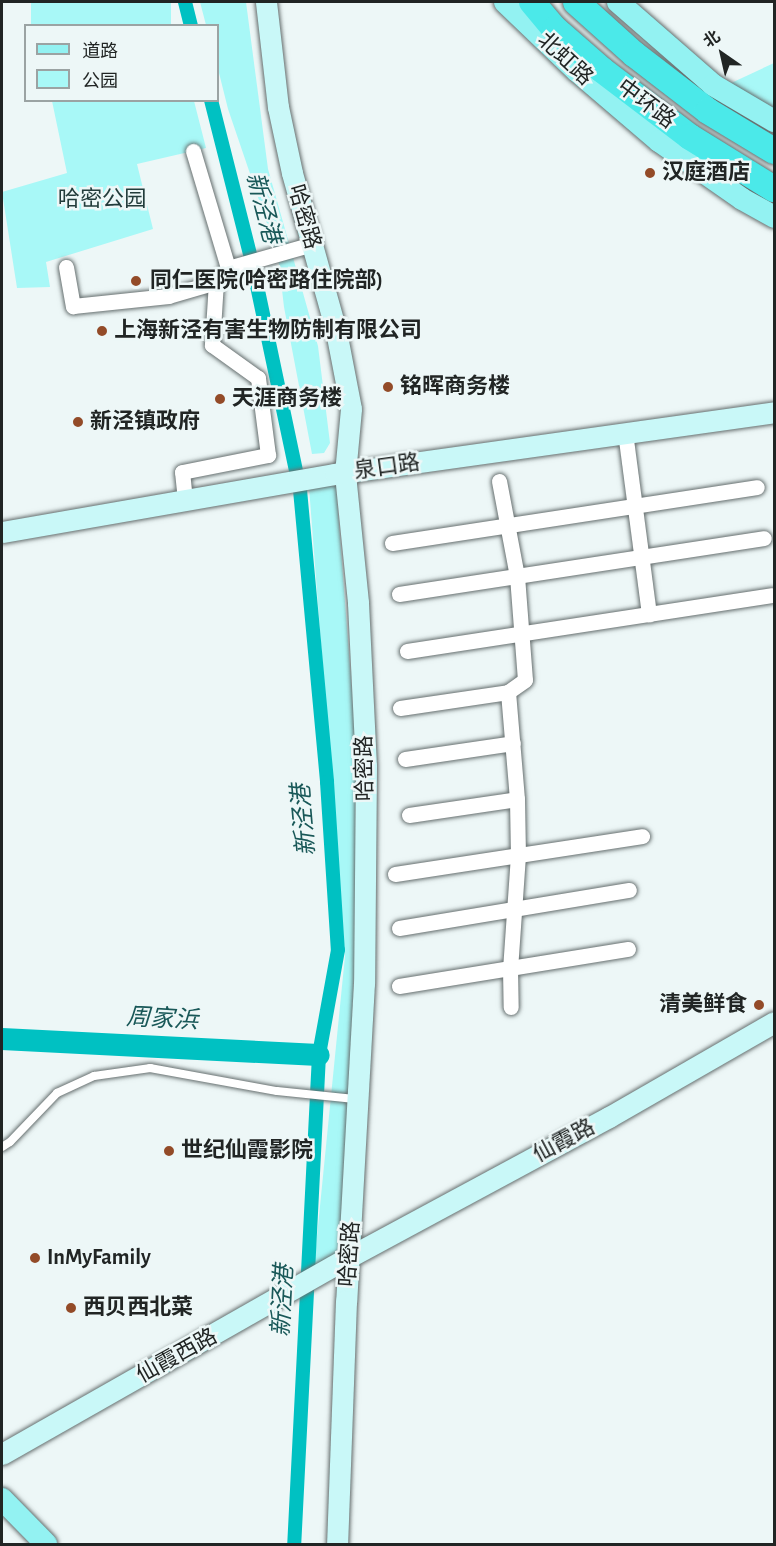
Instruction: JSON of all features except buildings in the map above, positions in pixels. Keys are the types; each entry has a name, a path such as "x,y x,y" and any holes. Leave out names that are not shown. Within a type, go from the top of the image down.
{"highway":[{"name":"中环路","path":"532,2 555,29 602,70 690,137 774,189"},
{"name":"中环路","path":"581,7 634,54 708,111 774,151"}],"main road":[{"name":"北虹路","path":"505,2 577,71 659,141 742,199 774,217"},
{"path":"618,2 713,85 774,121"},
{"path":"2,1499 46,1545"}],"street":[{"name":"哈密路","path":"266,2 278,107 292,173 336,331 351,409 340,474 357,603 366,766 364,983 348,1098 351,1256 346,1301 337,1545"},
{"path":"193,151 228,268"},
{"path":"66,267 73,306 168,296 216,282 228,268 278,256 312,244"},
{"path":"185,500 182,472 268,456 258,378 212,345 216,282"},
{"name":"泉口路","path":"2,532 286,482 774,412"},
{"path":"625,432 649,614"},
{"path":"400,708 508,692 525,680 524,633 517,576 499,481"},
{"path":"392,543 757,487"},
{"path":"399,594 764,538"},
{"path":"407,651 772,595"},
{"path":"508,692 517,799 518,855 510,968 511,1007"},
{"path":"405,759 513,743"},
{"path":"409,815 517,799"},
{"path":"395,874 642,836"},
{"path":"399,928 629,890"},
{"path":"399,986 628,949"},
{"name":"仙霞路","path":"351,1256 609,1117 774,1022"},
{"name":"仙霞西路","path":"2,1454 278,1300 351,1256"}],"lane":[{"path":"2,1147 10,1142 57,1093 94,1076 150,1068 300,1093 348,1098"}],"green space":[{"path":"31,2 171,2 171,24 31,24"},
{"path":"200,2 246,2 268,169 318,346 330,443 324,453 312,454 284,307 278,256 228,109 219,73 219,24 206,24"},
{"path":"774,63 774,109 729,84"},
{"name":"哈密公园","path":"52,102 194,102 206,148 137,164 153,229 46,262 50,287 17,288 2,192 67,173"},
{"path":"336,485 355,732 356,922 343,1250 314,1266 345,956 309,487"}],"waterway":[{"name":"新泾港","path":"185,2 190,24"},
{"name":"新泾港","path":"212,102 252,262 300,490 327,782 338,950 319,1055 294,1544"},
{"name":"周家浜","path":"2,1039 319,1055"}],"place":[{"name":"汉庭酒店","path":"650,173"},
{"name":"同仁医院(哈密路住院部)","path":"136,281"},
{"name":"上海新泾有害生物防制有限公司","path":"102,331"},
{"name":"铭晖商务楼","path":"388,387"},
{"name":"天涯商务楼","path":"220,399"},
{"name":"新泾镇政府","path":"78,422"},
{"name":"清美鲜食","path":"759,1005"},
{"name":"世纪仙霞影院","path":"169,1151"},
{"name":"InMyFamily","path":"35,1258"},
{"name":"西贝西北菜","path":"71,1308"}]}
